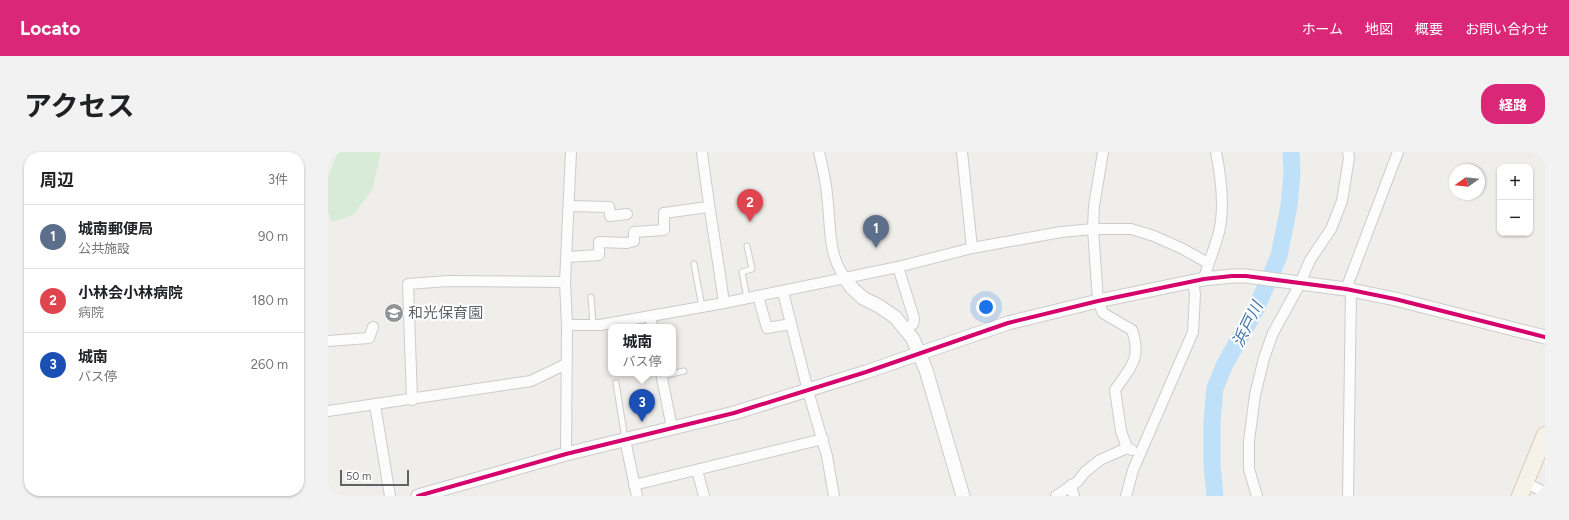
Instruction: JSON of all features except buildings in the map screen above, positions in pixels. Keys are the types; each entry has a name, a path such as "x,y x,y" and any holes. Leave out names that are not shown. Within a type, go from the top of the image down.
{"main road":[{"path":"1522,490 1545,435"}],"street":[{"path":"566,454 567,325 565,282 571,152"},
{"path":"702,152 708,207 716,242 724,303"},
{"path":"819,152 828,195 830,234 834,257 852,288 863,298 879,306 895,317 906,329 920,354 963,496"},
{"path":"962,152 972,248"},
{"path":"1103,152 1094,206 1093,229 1098,301 1103,313 1128,326 1132,330 1135,339 1136,357 1115,390 1121,431 1127,448 1140,454"},
{"path":"1126,496 1133,470 1193,332 1195,294 1198,280 1208,263 1219,230 1221,197 1220,172 1216,152"},
{"path":"1257,496 1249,469 1249,442 1255,395 1264,358 1274,333 1300,284 1310,260 1331,229 1342,201 1349,158 1348,152"},
{"path":"1348,496 1348,290 1398,152"},
{"path":"569,206 609,207 610,216 627,214"},
{"path":"566,257 599,255 599,242 627,243 634,241 634,232 664,230 664,213 708,207"},
{"path":"567,325 600,325 783,292 898,267 972,248 1061,232 1093,229 1131,229 1154,236 1208,263"},
{"path":"898,267 914,318 913,324 906,329"},
{"path":"418,496 566,454 734,413 920,354 1008,323 1098,301 1218,277 1246,276 1348,290 1395,299 1545,337"},
{"path":"412,400 408,284 448,280 565,282"},
{"path":"783,292 808,390 823,439 834,496"},
{"path":"758,296 767,328 792,324"},
{"path":"650,316 651,324"},
{"path":"328,341 369,338 373,327"},
{"path":"328,412 531,381 566,364"},
{"path":"662,376 672,428"},
{"path":"375,405 390,496"},
{"path":"634,485 823,439"},
{"path":"625,440 637,496"},
{"path":"1056,496 1100,460 1127,448"},
{"path":"697,470 704,496"},
{"path":"1071,485 1074,496"},
{"path":"1522,490 1545,492"}],"lane":[{"path":"747,246 752,270 742,272 747,298"},
{"path":"694,264 702,307"},
{"path":"591,297 592,325"},
{"path":"676,372 684,371"},
{"path":"616,383 625,440"}],"green space":[{"path":"338,152 381,152 372,190 353,215 332,222 328,212 328,177"}],"waterway":[{"name":"浜戸川","path":"1215,496 1212,465 1212,421 1215,388 1225,364 1255,311 1279,256 1289,206 1292,173 1291,152"}],"cycle path":[{"path":"418,496 566,454 734,413 866,372 1008,323 1098,301 1204,279 1246,276 1346,289 1395,299 1545,337"}],"place":[{"name":"小林会小林病院","path":"750,222"},
{"name":"城南郵便局","path":"876,248"},
{"name":"和光保育園","path":"394,313"},
{"name":"城南","path":"642,422"}]}
